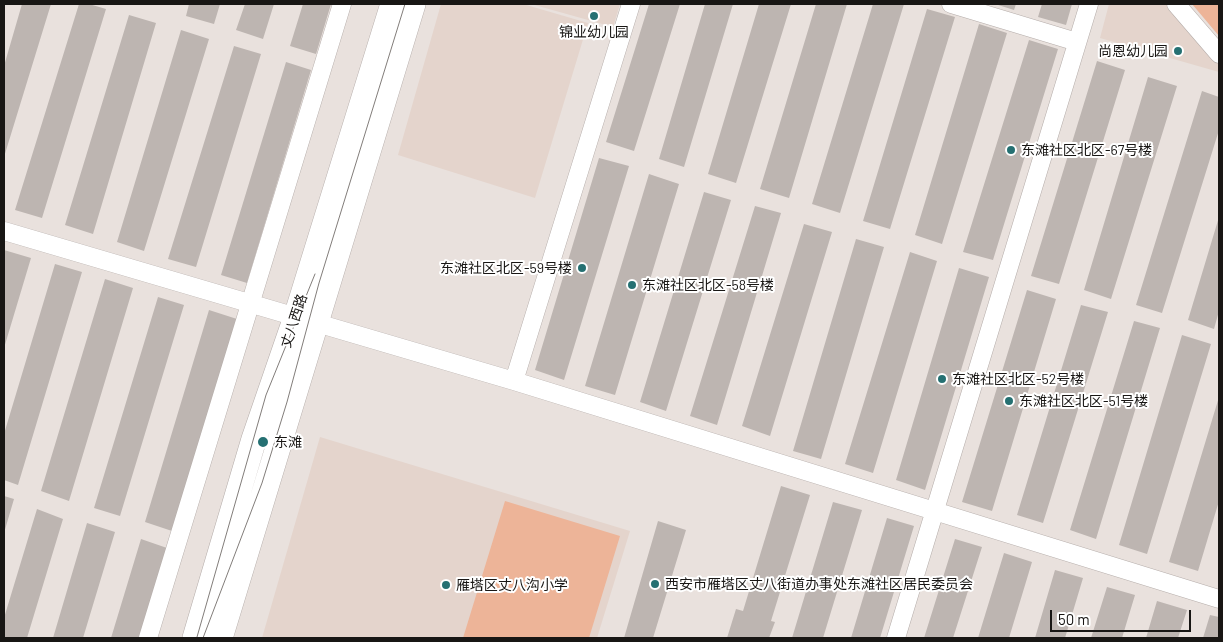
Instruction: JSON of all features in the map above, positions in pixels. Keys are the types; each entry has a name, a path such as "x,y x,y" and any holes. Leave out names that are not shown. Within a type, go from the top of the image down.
{"main road":[{"name":"丈八西路","path":"220,638 393,4"},
{"name":"丈八西路","path":"195,638 254,439 306,320 413,4"}],"street":[{"path":"148,638 342,4"},
{"path":"514,381 631,4"},
{"path":"951,4 1077,42"},
{"path":"896,638 1089,4"},
{"path":"1176,4 1219,54"},
{"path":"4,231 514,381 1219,599"}],"shaded area":[{"path":"441,4 523,4 588,23 535,198 398,155"},
{"name":"锦业幼儿园","path":"531,4 620,4 613,27"},
{"name":"尚恩幼儿园","path":"1109,4 1171,4 1219,65 1219,72 1100,38"},
{"path":"1192,4 1219,4 1219,36"},
{"name":"雁塔区丈八沟小学","path":"320,437 630,531 597,638 262,638"},
{"path":"505,501 620,536 589,638 463,638"}],"building":[{"path":"22,4 51,4 4,157 4,66"},
{"path":"79,4 89,4 106,9 42,218 15,210"},
{"path":"189,4 220,4 214,24 186,16"},
{"path":"245,4 274,4 263,39 236,30"},
{"path":"303,4 331,4 316,54 290,46"},
{"path":"649,4 680,4 634,151 606,142"},
{"path":"705,4 733,4 684,167 659,159"},
{"path":"759,4 791,4 736,183 708,174"},
{"path":"816,4 847,4 789,198 760,189"},
{"path":"873,4 904,4 840,213 812,204"},
{"path":"995,4 1016,4 1014,10"},
{"path":"1042,4 1072,4 1066,25 1038,17"},
{"path":"927,9 955,17 890,229 863,221"},
{"path":"129,15 156,23 93,234 65,225"},
{"path":"979,24 1007,33 942,244 915,235"},
{"path":"181,30 209,39 144,251 117,242"},
{"name":"东滩社区北区-67号楼","path":"1029,40 1058,49 993,260 963,252"},
{"path":"234,46 261,54 196,267 168,259"},
{"path":"1097,61 1125,70 1059,284 1031,276"},
{"path":"286,62 311,70 247,283 221,275"},
{"path":"1148,77 1177,86 1111,299 1084,290"},
{"path":"1202,91 1219,97 1219,130 1162,313 1136,305"},
{"name":"东滩社区北区-59号楼","path":"599,158 629,166 564,380 535,370"},
{"name":"东滩社区北区-58号楼","path":"649,174 679,184 615,395 585,386"},
{"path":"704,192 731,200 666,411 640,402"},
{"path":"755,206 781,213 717,425 690,416"},
{"path":"1219,217 1219,311 1214,329 1188,320"},
{"path":"804,224 832,232 770,436 742,426"},
{"path":"856,239 884,247 821,459 793,451"},
{"path":"4,250 31,258 4,348"},
{"path":"910,252 937,261 873,473 845,464"},
{"path":"55,264 82,272 18,485 4,480 4,434"},
{"name":"东滩社区北区-52号楼","path":"959,268 989,277 925,490 896,480"},
{"path":"105,279 133,288 69,501 41,491"},
{"name":"东滩社区北区-51号楼","path":"1027,290 1056,299 992,511 962,502"},
{"path":"158,297 184,305 120,516 94,508"},
{"path":"1081,305 1108,312 1043,523 1017,515"},
{"path":"209,310 237,319 172,531 145,522"},
{"path":"1134,321 1160,328 1096,539 1070,530"},
{"path":"1182,335 1211,344 1147,554 1119,545"},
{"path":"1219,397 1219,501 1198,571 1169,562"},
{"path":"781,486 810,495 771,621 775,622 769,638 727,638 736,609 743,611"},
{"path":"4,496 14,499 4,533"},
{"path":"833,502 862,510 823,638 792,638"},
{"path":"37,509 63,519 27,638 4,638 4,618"},
{"path":"887,518 914,526 880,638 851,638"},
{"name":"西安市雁塔区丈八街道办事处东滩社区居民委员会","path":"658,521 686,530 653,638 624,638"},
{"path":"87,523 115,532 83,638 53,638"},
{"path":"141,539 167,548 139,638 111,638"},
{"path":"955,539 982,547 953,638 924,638"},
{"path":"1004,553 1032,562 1009,638 978,638"},
{"path":"1055,570 1083,578 1065,638 1035,638"},
{"path":"1107,587 1135,595 1122,638 1091,638"},
{"path":"1157,601 1187,610 1178,638 1146,638"},
{"path":"1210,615 1219,617 1219,638 1203,638"}],"tram line":[{"path":"203,638 262,483 287,402 319,283 405,4"},
{"path":"197,637 266,395 315,274"}],"place":[{"name":"锦业幼儿园","path":"594,16"},
{"name":"尚恩幼儿园","path":"1178,51"},
{"name":"东滩社区北区-67号楼","path":"1011,150"},
{"name":"东滩社区北区-59号楼","path":"582,268"},
{"name":"东滩社区北区-58号楼","path":"632,285"},
{"name":"东滩社区北区-52号楼","path":"942,379"},
{"name":"东滩社区北区-51号楼","path":"1009,401"},
{"name":"东滩","path":"263,442"},
{"name":"西安市雁塔区丈八街道办事处东滩社区居民委员会","path":"655,584"},
{"name":"雁塔区丈八沟小学","path":"446,585"}]}
